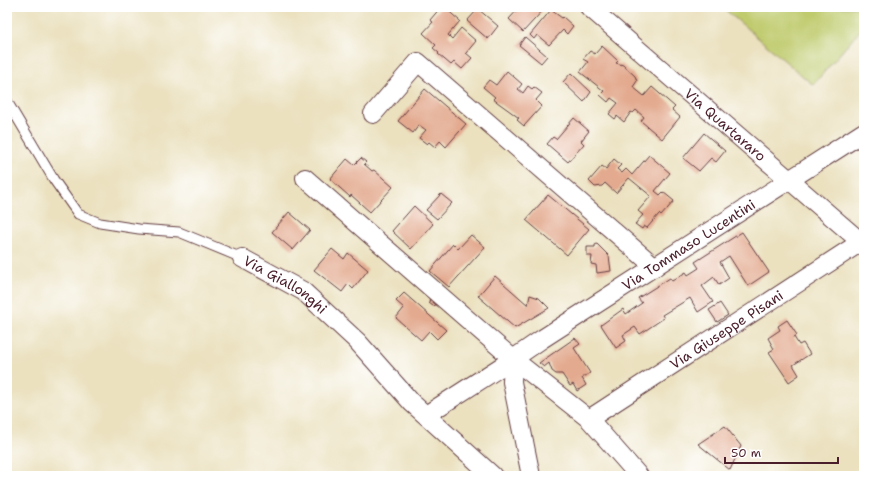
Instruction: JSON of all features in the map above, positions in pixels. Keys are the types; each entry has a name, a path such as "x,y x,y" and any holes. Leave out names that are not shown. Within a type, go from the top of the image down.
{"street":[{"name":"Via Quartararo","path":"589,7 863,242"},
{"path":"374,114 418,62 655,267"},
{"name":"Via Tommaso Lucentini","path":"426,415 513,359 542,338 864,132"},
{"path":"305,178 513,359 589,419 639,476"},
{"name":"Via Giuseppe Pisani","path":"589,419 863,242"},
{"name":"Via Giallonghi","path":"242,258 303,291 357,341 412,403 493,476"},
{"path":"513,359 512,382 531,476"}],"lane":[{"name":"Via Giallonghi","path":"7,100 54,180 78,214 100,223 179,232 242,258"}],"green space":[{"path":"722,7 864,7 864,26 813,85"}],"building":[{"path":"441,7 444,7 460,21 448,35 452,39 461,28 476,41 466,53 472,58 462,69 454,62 451,65 438,54 439,53 433,48 436,45 423,33 433,22 430,20"},
{"path":"520,7 546,7 523,32 509,19"},
{"path":"478,9 498,26 488,39 467,21"},
{"path":"551,10 562,18 563,17 573,26 567,34 563,30 549,45 537,35 534,39 530,35"},
{"path":"525,37 547,56 541,63 519,45"},
{"path":"602,46 618,61 616,63 623,65 635,76 637,81 633,87 644,96 652,87 675,107 672,110 680,117 662,139 641,121 644,117 636,110 633,113 631,112 624,122 617,116 615,119 609,114 618,103 611,98 608,102 600,95 604,91 580,72 588,62 583,59 590,51 595,54"},
{"path":"507,71 522,84 518,89 523,93 528,86 532,89 534,87 542,93 536,100 542,106 524,126 517,120 519,118 493,99 495,97 483,87 489,80 496,85"},
{"path":"571,73 591,92 584,102 563,82"},
{"path":"425,89 466,124 446,147 440,141 435,147 429,142 427,144 419,138 426,130 419,125 413,133 398,121"},
{"path":"574,118 589,131 581,141 584,144 568,162 547,144 553,137 556,139"},
{"path":"704,133 725,151 716,162 711,158 699,171 683,158"},
{"path":"649,155 670,173 655,191 660,195 663,192 674,201 661,216 659,214 647,228 644,226 642,229 635,224 643,215 638,211 651,196 629,178 616,193 605,183 602,186 595,187 589,181 602,166 606,169 614,159 621,165 617,169 622,173 626,169 632,175"},
{"path":"361,158 366,162 364,164 372,171 374,170 393,187 370,212 330,179 347,159 354,165"},
{"path":"441,194 452,203 437,219 426,210"},
{"path":"548,195 589,229 567,255 526,220"},
{"path":"414,206 433,224 411,249 392,231"},
{"path":"289,212 310,230 293,250 272,232"},
{"path":"742,232 769,272 748,286 729,256 720,262 729,278 719,285 714,277 702,286 713,302 698,312 690,298 662,315 664,318 640,334 635,327 623,335 626,341 616,348 601,325 623,309 626,314 642,303 638,298 670,278 672,281 686,272 688,275 699,268 695,262"},
{"path":"471,235 485,247 449,287 430,271 453,244 458,249"},
{"path":"597,244 609,256 611,271 597,273 596,265 591,264 592,256 587,256 587,247 595,247"},
{"path":"332,249 344,259 348,253 368,270 353,289 348,284 342,292 314,270"},
{"path":"495,276 528,305 530,295 539,298 549,308 515,328 478,296"},
{"path":"404,293 446,330 437,339 429,331 421,340 396,318 404,308 396,301"},
{"path":"430,297 438,304 433,306 429,303"},
{"path":"720,303 728,315 717,322 709,310"},
{"path":"787,320 797,335 794,337 799,345 803,343 810,354 793,365 799,375 789,382 769,352 774,349 768,338 780,330 778,326"},
{"path":"575,338 580,344 574,348 590,373 582,378 586,385 577,391 573,384 570,386 562,374 556,374 552,371 549,363 544,367 539,363"},
{"path":"725,426 741,446 730,470 698,444"}]}
